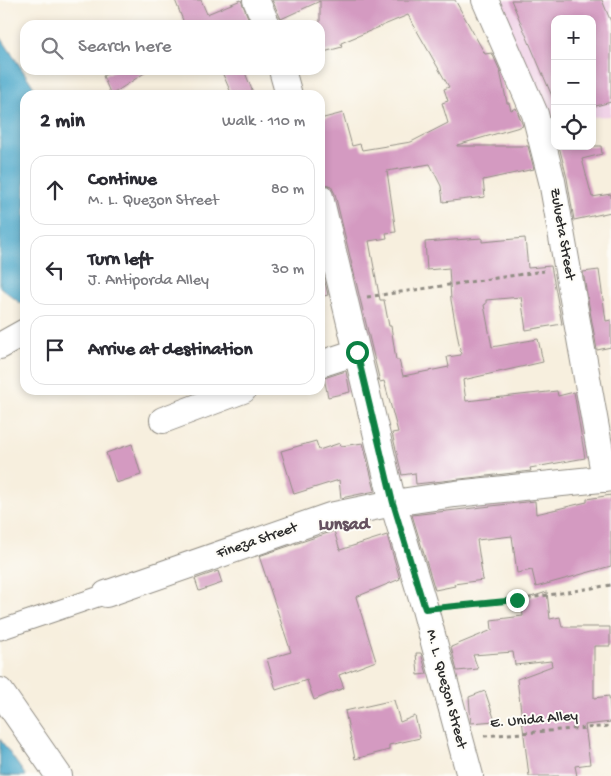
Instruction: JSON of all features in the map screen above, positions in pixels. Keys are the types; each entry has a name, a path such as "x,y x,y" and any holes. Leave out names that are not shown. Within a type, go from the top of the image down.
{"street":[{"path":"256,0 265,20"},
{"name":"Zulueta Street","path":"485,0 535,114 552,181 608,478"},
{"path":"283,75 288,90"},
{"name":"M. L. Quezon Street","path":"325,219 393,503 425,609 468,775"},
{"path":"0,346 20,335"},
{"path":"325,362 357,352"},
{"path":"163,420 230,395"},
{"name":"Fineza Street","path":"0,630 330,516 393,503 454,494 608,478"},
{"path":"0,691 59,776"}],"path":[{"path":"344,301 567,267"},
{"path":"425,609 517,600 611,584"},
{"name":"E. Unida Alley","path":"459,738 611,726"}],"shaded area":[{"path":"494,0 611,0 611,116 596,117 596,15 551,15 551,120 547,120"}],"water":[{"path":"0,36 20,66 20,75 26,75 36,90 20,90 20,303 0,287"},
{"path":"0,739 26,776 0,776"}],"building":[{"path":"175,0 201,0 207,14 241,0 249,20 183,20"},
{"path":"272,0 455,0 485,54 492,53 500,71 507,103 509,103 511,110 516,108 523,126 457,146 528,146 534,169 483,180 485,197 443,202 441,186 430,164 387,171 396,232 386,233 387,238 369,241 380,300 384,300 389,326 391,326 396,360 399,360 403,376 449,367 447,357 461,355 451,300 449,268 427,270 425,242 482,238 482,242 525,238 528,268 551,266 562,324 526,330 521,297 486,300 484,305 492,347 538,339 543,362 463,380 466,401 557,391 558,396 574,392 585,458 530,468 531,471 416,484 415,473 402,475 392,433 398,432 384,381 380,382 335,194 331,186 325,184 325,118 343,113 352,146 360,144 362,150 411,142 448,123 442,103 448,101 444,89 449,87 408,15 341,43 342,47 325,52 325,20 320,20 320,1 281,19"},
{"path":"511,0 602,0 611,22 611,102 596,106 596,15 551,15 551,94"},
{"path":"141,75 119,90 109,90 103,76"},
{"path":"223,75 246,75 252,90 230,90"},
{"path":"596,146 601,146 602,154 582,159 592,197 611,194 611,212 574,220 560,150 596,150"},
{"path":"599,270 606,321 611,320 611,347 597,350 583,272"},
{"path":"325,282 328,295 325,296"},
{"path":"346,371 350,392 328,397 325,378"},
{"path":"316,441 319,450 340,443 341,446 363,443 375,491 341,498 339,480 294,494 281,451"},
{"path":"132,444 141,475 116,483 106,453"},
{"path":"611,495 611,566 536,587 532,570 517,573 512,536 477,540 483,580 454,584 455,586 435,590 412,515 535,501 536,514 587,502 587,499"},
{"path":"334,531 340,550 387,535 400,579 356,597 376,661 339,675 344,688 314,700 307,680 276,690 267,659 291,652 259,556"},
{"path":"218,571 222,583 199,591 195,579"},
{"path":"547,592 550,619 560,617 562,627 610,627 610,646 594,646 594,698 609,696 611,722 585,725 590,764 575,766 577,776 529,776 517,679 552,666 551,661 515,665 513,652 473,655 478,669 457,671 451,647 492,630 491,620 523,616 521,600"},
{"path":"416,653 421,653 427,674 418,675"},
{"path":"485,691 495,721 471,723 469,697"},
{"path":"394,700 400,722 415,716 420,738 389,745 389,750 355,759 345,711"}],"district":[{"name":"Lunsad","path":"344,525"}],"route":[{"path":"357,352 393,503 425,609 517,600"}]}
